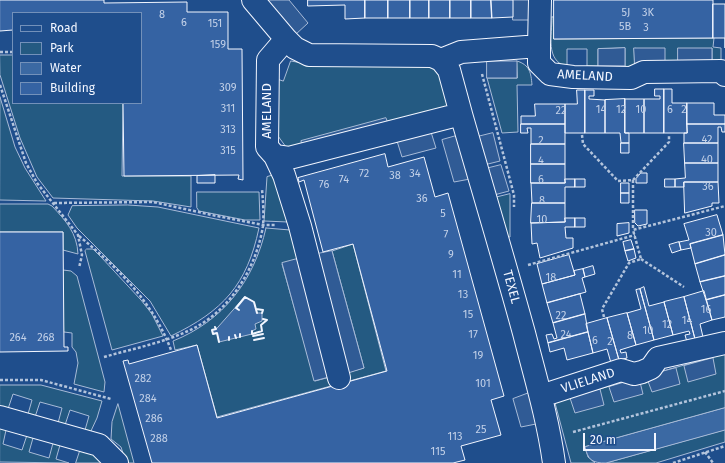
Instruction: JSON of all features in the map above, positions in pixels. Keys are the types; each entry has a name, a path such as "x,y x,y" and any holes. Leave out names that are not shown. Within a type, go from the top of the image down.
{"street":[{"path":"254,0 286,40 295,48 309,55 432,56 441,60 449,70 461,114"},
{"name":"AMELAND","path":"540,0 539,63 550,74 573,77 631,78 644,72 721,71 725,75"},
{"name":"AMELAND","path":"286,40 268,60 266,95 267,147 275,156 284,175 300,226 339,378"},
{"path":"441,60 460,52 539,46"},
{"name":"AMELAND","path":"275,156 289,158 461,114"},
{"name":"TEXEL","path":"461,114 507,271 541,396 551,438 554,463"},
{"name":"VLIELAND","path":"541,396 621,370 634,374 642,372 651,368 658,358 725,343"},
{"path":"0,417 98,445 117,463"}],"path":[{"path":"476,51 514,194 514,210"},
{"path":"0,52 12,52"},
{"path":"0,85 26,163 37,183 54,203 78,236 96,250 144,299 157,318 171,350"},
{"path":"582,135 583,144 618,180 633,180"},
{"path":"669,135 669,142 633,180 633,230 641,259 684,286"},
{"path":"104,357 167,339 189,331 212,316 235,294 252,265 263,225 262,178 275,156"},
{"path":"54,203 153,202 263,225 300,226"},
{"path":"633,230 725,206"},
{"path":"507,271 635,235"},
{"path":"78,236 82,255 79,268"},
{"path":"604,317 602,309 629,263 641,259"},
{"path":"0,380 41,380 111,398"},
{"path":"551,438 725,390"},
{"path":"673,463 725,446"},
{"path":"705,452 712,463"}],"green space":[{"path":"552,17 555,17 554,39 714,38 713,47 721,48 721,65 712,66 712,48 678,66 665,66 635,48 635,70 625,70 625,48 598,49 598,66 587,66 587,49 567,49 567,67 560,64 555,59 553,53 551,46"},
{"path":"0,55 12,55 12,104 123,104 122,176 191,176 191,207 153,201 53,198 37,177 20,138 0,75"},
{"path":"291,61 302,63 430,66 439,73 450,106 302,147 286,147 278,136 277,79 283,81"},
{"path":"517,61 525,65 529,70 532,85 517,85 518,132 502,133 487,78 517,78"},
{"path":"0,97 15,147 25,168 46,201 0,200"},
{"path":"274,175 288,222 264,221 267,177"},
{"path":"197,192 259,192 260,220 245,220 199,211 197,208"},
{"path":"510,194 510,237 504,237 494,198"},
{"path":"0,204 48,204 52,206 70,228 75,240 78,254 63,250 63,232 0,232"},
{"path":"128,205 158,207 259,228 248,265 240,281 230,294 219,306 205,317 171,336 150,301 77,228 68,215 72,206"},
{"path":"266,228 290,230 298,258 297,260 282,264 315,381 364,368 332,251 353,244 386,371 217,417 197,345 175,350 173,341 191,333 207,322 234,297 253,265 261,247"},
{"path":"87,249 93,249 141,300 152,314 163,336 112,350 85,251"},
{"path":"63,270 71,271 77,276 105,382 104,392 74,384 78,363 76,352 72,347 72,333 64,332"},
{"path":"725,354 725,408 585,447 588,457 595,463 571,463 555,403 557,401"},
{"path":"0,385 41,385 102,401 97,418 90,433 85,430 89,416 70,410 65,425 58,423 62,408 40,402 35,417 28,414 32,400 13,394 8,409 0,408"},
{"path":"118,404 134,463 126,463 121,447 111,439 112,422"},
{"path":"0,427 6,430 3,444 22,450 27,435 33,438 29,452 49,458 53,443 60,445 56,459 69,463 0,462"},
{"path":"725,430 725,442 656,463 606,463"},
{"path":"80,451 89,452 105,463 76,463"}],"shaded area":[{"path":"267,0 289,0 308,23 295,35"},
{"path":"513,0 531,0 531,20 513,20"},
{"path":"625,48 625,66 598,66 598,49"},
{"path":"634,48 665,48 665,66 635,66"},
{"path":"678,48 712,48 712,66 678,66"},
{"path":"487,61 517,61 517,78 487,78"},
{"path":"386,118 388,123 302,147 301,141"},
{"path":"431,132 436,148 402,157 397,141"},
{"path":"493,133 500,161 484,165 477,137"},
{"path":"456,136 470,179 454,182 442,140"},
{"path":"501,165 509,191 494,195 485,169"},
{"path":"332,251 364,368 348,373 317,254"},
{"path":"297,259 329,377 314,381 282,263"},
{"path":"713,358 716,374 688,382 684,366"},
{"path":"676,368 680,384 652,392 646,376"},
{"path":"639,378 643,394 614,402 609,387"},
{"path":"600,389 604,405 575,413 570,398"},
{"path":"529,393 536,424 521,427 513,399"}],"water":[{"path":"245,297 254,302 257,313 262,313 262,321 255,324 256,329 252,331 252,334 219,342 217,333 213,334 212,330 216,329"},
{"path":"725,408 725,430 606,463 591,460 586,451 585,447"}],"building":[{"path":"0,0 104,0 104,3 187,2 187,12 228,12 228,49 242,49 243,180 238,179 239,175 124,176 123,104 142,104 142,12 12,12 12,30 0,31"},
{"path":"308,0 365,0 365,18 345,19 345,5 308,6"},
{"path":"365,0 388,0 388,18 365,18"},
{"path":"388,0 410,0 410,18 388,18"},
{"path":"410,0 429,0 429,18 410,18"},
{"path":"429,0 450,0 450,18 429,18"},
{"path":"450,0 471,0 471,18 450,18"},
{"path":"471,0 491,0 492,18 471,18"},
{"path":"491,0 513,0 513,17 492,18"},
{"path":"554,0 713,0 713,38 554,39"},
{"path":"713,4 725,4 725,38 713,38"},
{"path":"655,89 664,89 664,133 644,133 644,99 660,99 660,96 655,96"},
{"path":"664,89 672,89 672,103 687,103 687,133 664,133"},
{"path":"577,90 585,90 585,133 565,133 565,104 577,104"},
{"path":"585,90 594,90 594,96 589,96 589,99 605,100 605,133 585,133"},
{"path":"625,99 644,99 644,133 625,133"},
{"path":"625,99 625,133 629,133 629,143 621,143 620,133 605,133 605,100"},
{"path":"687,103 714,103 714,115 725,115 725,124 687,124"},
{"path":"535,104 565,104 565,124 521,124 521,116 535,116"},
{"path":"521,124 565,124 565,144 531,144 531,128 527,128 528,133 521,133"},
{"path":"687,124 725,124 725,132 722,132 721,127 718,127 718,143 684,143 684,133 687,133"},
{"path":"621,143 629,143 629,153 621,153"},
{"path":"684,143 718,143 718,163 685,163"},
{"path":"531,144 565,144 565,164 531,164"},
{"path":"385,154 388,167 424,157 435,197 448,193 504,396 491,400 501,435 461,446 465,460 453,463 152,463 123,361 128,360 129,364 197,345 217,418 387,371 353,244 323,252 304,180 299,182 298,178"},
{"path":"685,163 718,163 718,182 684,182 684,187 675,187 675,179 685,178"},
{"path":"531,164 565,164 565,183 531,183"},
{"path":"641,173 647,173 647,183 636,183 636,179"},
{"path":"215,175 215,183 197,183 197,176"},
{"path":"565,179 575,179 575,187 565,187 565,203 532,203 531,183 565,183"},
{"path":"575,179 585,179 585,187 575,187"},
{"path":"665,179 675,179 675,187 665,187"},
{"path":"684,182 718,182 719,203 712,203 712,206 685,213"},
{"path":"621,183 629,183 629,193 621,193"},
{"path":"621,193 629,193 629,203 621,203"},
{"path":"532,203 565,203 565,222 531,223"},
{"path":"635,210 647,210 647,224 638,226 635,223"},
{"path":"717,215 723,235 690,244 691,248 681,250 679,242 689,240 684,224"},
{"path":"565,218 575,218 575,227 565,227 566,238 573,238 573,248 540,258 537,243 532,244 531,223 565,222"},
{"path":"575,218 585,218 585,227 575,227"},
{"path":"629,223 629,233 617,236 617,224"},
{"path":"0,232 63,232 64,347 68,347 68,351 0,352"},
{"path":"723,235 725,255 695,264 690,244"},
{"path":"631,240 634,249 625,251 623,242"},
{"path":"679,242 681,250 672,253 669,245"},
{"path":"634,249 636,258 628,261 625,251"},
{"path":"569,255 575,275 542,284 537,264"},
{"path":"725,255 725,276 700,282 695,264"},
{"path":"593,266 595,274 585,277 583,269"},
{"path":"583,269 585,277 582,278 586,292 547,303 542,284 575,275 574,271"},
{"path":"725,276 725,295 706,300 700,282"},
{"path":"644,287 649,306 664,302 673,335 654,340 640,289"},
{"path":"640,289 654,340 636,345 627,313 641,309 636,290"},
{"path":"704,291 712,320 700,324 703,337 695,339 684,297"},
{"path":"580,294 585,314 553,323 547,303"},
{"path":"725,295 725,317 712,320 706,300"},
{"path":"684,297 695,339 687,342 685,335 690,334 689,331 673,335 664,302"},
{"path":"627,313 636,345 620,350 621,353 626,352 627,358 619,360 607,318"},
{"path":"585,314 588,332 548,343 546,335 552,334 554,339 557,338 553,323"},
{"path":"607,318 619,360 611,363 607,349 593,353 586,324"},
{"path":"588,332 593,353 567,360 564,348 550,352 548,343"}],"wall":[{"path":"239,310 236,308 245,297 254,302 257,313"},
{"path":"256,309 263,310 262,313"},
{"path":"252,331 252,334 262,331 261,325 267,320 263,319"},
{"path":"215,327 216,329 212,330 213,334 217,333 219,342"},
{"path":"253,336 263,334"},
{"path":"254,340 264,338"}]}
